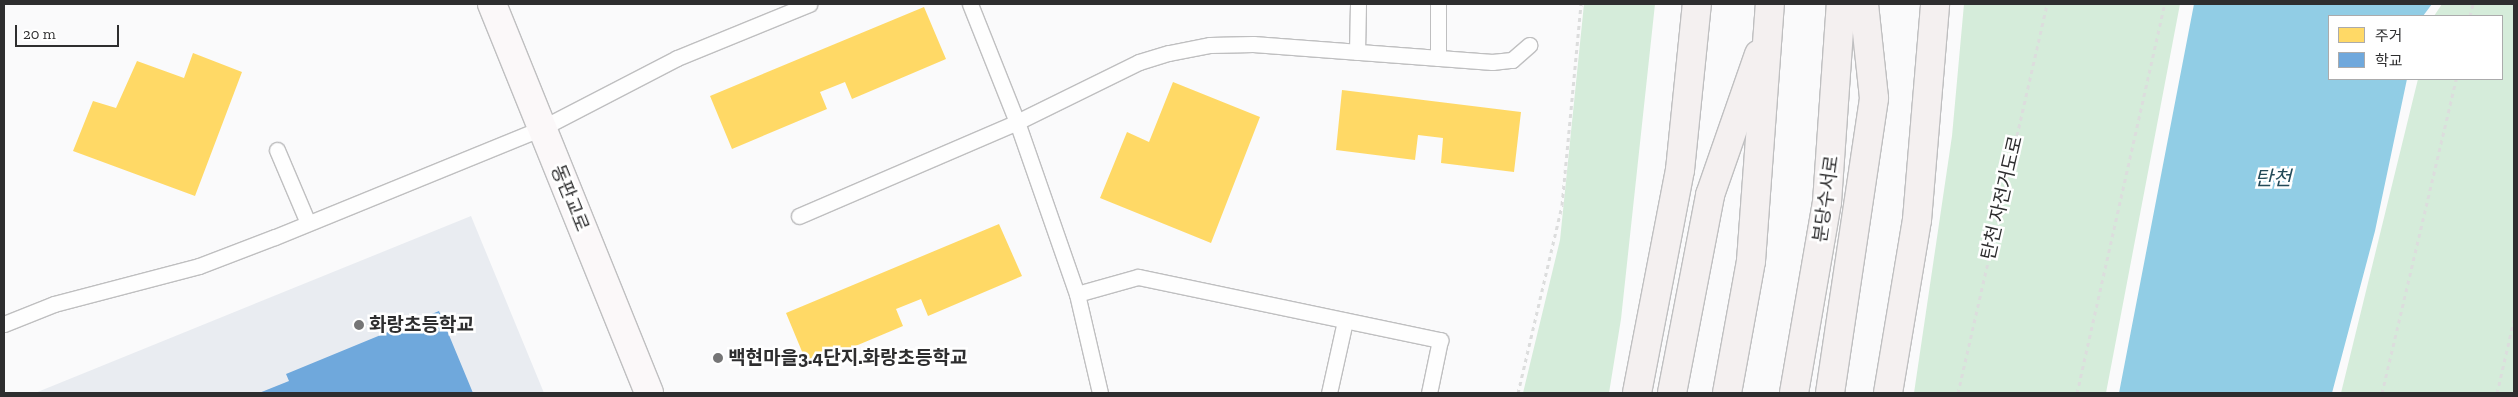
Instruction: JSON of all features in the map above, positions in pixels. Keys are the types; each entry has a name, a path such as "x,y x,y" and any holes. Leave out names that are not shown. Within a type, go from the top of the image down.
{"highway":[{"path":"1637,393 1680,170 1697,4"},
{"name":"분당수서로","path":"1794,393 1827,202 1841,4"},
{"path":"1830,393 1874,98 1864,4"},
{"path":"1888,393 1917,220 1935,4"},
{"path":"1672,393 1710,195 1770,14"},
{"path":"1727,393 1751,261 1770,14"}],"main road":[{"name":"동판교로","path":"492,4 649,393"}],"lane":[{"path":"4,324 54,304 199,266 308,223 542,128 677,58 809,4"},
{"path":"970,4 1017,122 1077,294 1100,393"},
{"path":"1357,52 1358,4"},
{"path":"1438,4 1438,58"},
{"path":"799,216 1017,122 1139,62 1169,53 1210,45 1253,44 1438,58 1512,60 1529,45"},
{"path":"277,150 308,223"},
{"path":"1077,294 1138,277 1440,340 1428,393"},
{"path":"1329,393 1345,321"}],"path":[{"path":"1518,393 1562,205 1581,4"},
{"name":"탄천 자전거도로","path":"1958,393 2047,4"},
{"path":"2077,393 2166,4"},
{"path":"2382,393 2456,80"},
{"path":"2497,393 2514,320"}],"shaded area":[{"name":"화랑초등학교","path":"471,216 544,393 35,393"}],"green space":[{"path":"1584,4 1655,4 1621,319 1609,393 1523,393 1560,240"},
{"path":"1964,4 2180,4 2106,393 1914,393 1952,136"},
{"path":"2442,4 2514,4 2514,393 2341,393 2418,80 2503,80 2503,15 2435,15"}],"water":[{"name":"탄천","path":"2194,4 2432,4 2424,15 2328,15 2328,80 2407,80 2375,231 2332,393 2119,393"}],"building: 주거":[{"path":"924,7 946,59 852,99 845,82 820,92 827,109 732,149 710,96"},
{"path":"193,53 242,72 195,196 73,151 93,101 116,108 137,61 184,78"},
{"path":"1173,82 1260,117 1211,243 1100,198 1127,132 1149,142"},
{"path":"1342,90 1521,112 1514,172 1441,163 1443,138 1418,135 1415,160 1336,150"},
{"path":"999,224 1022,276 928,316 921,299 896,309 903,326 808,366 786,313"}],"building: 학교":[{"path":"439,311 473,393 259,393 289,381 286,374"}],"place":[{"name":"화랑초등학교","path":"359,325"},
{"name":"백현마을3.4단지.화랑초등학교","path":"718,358"}]}
